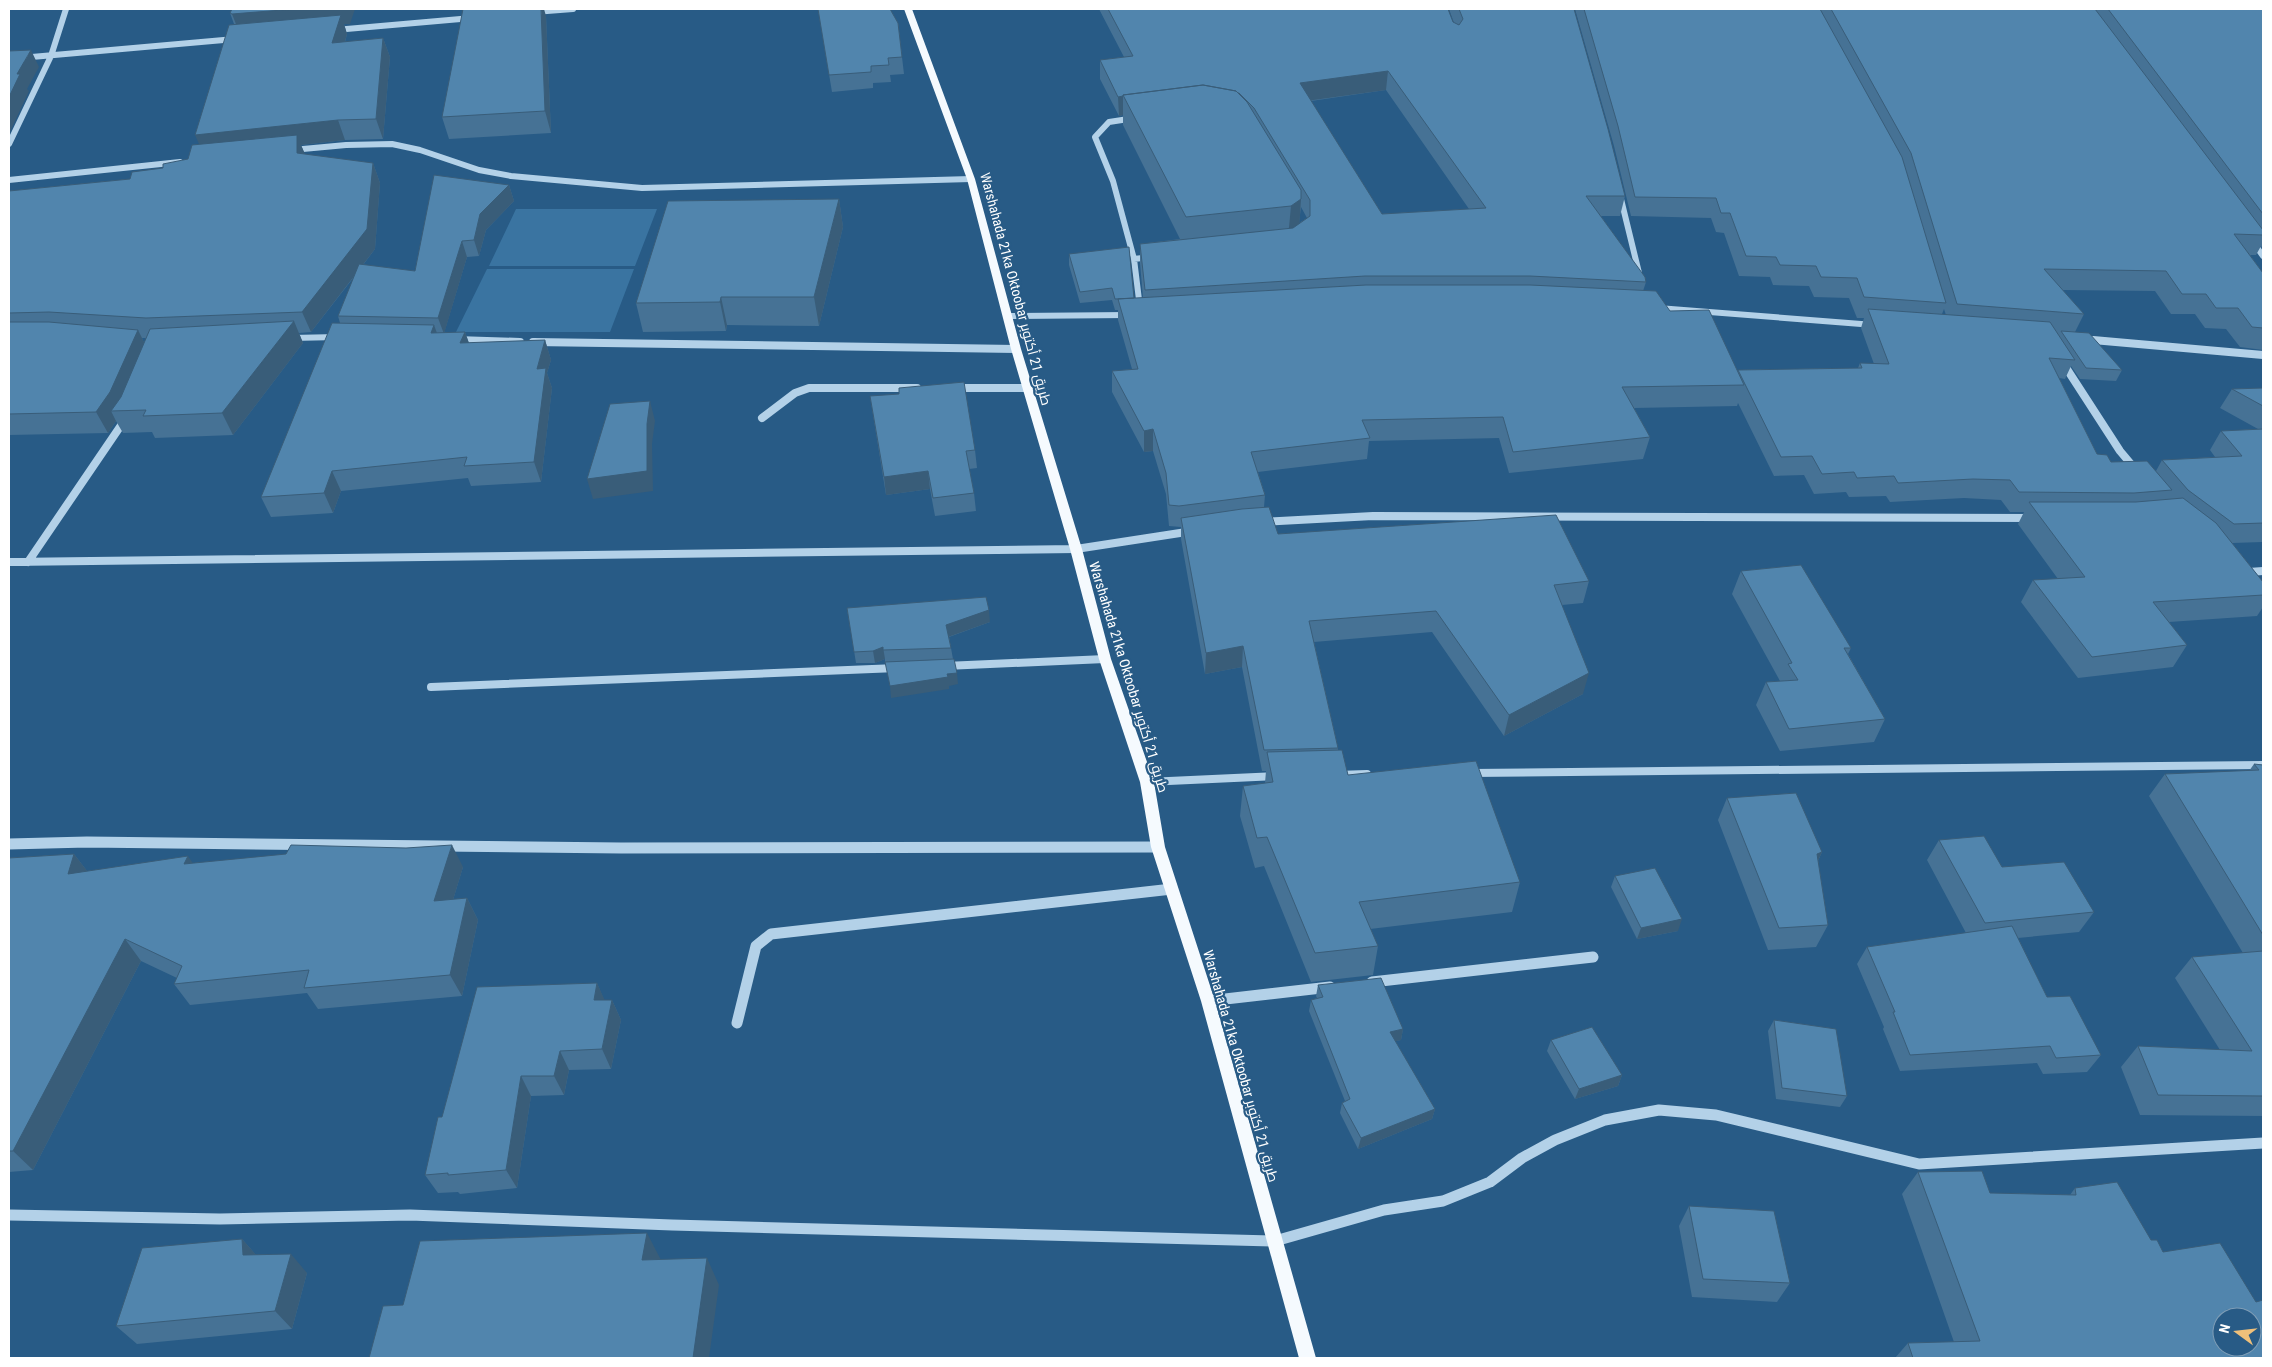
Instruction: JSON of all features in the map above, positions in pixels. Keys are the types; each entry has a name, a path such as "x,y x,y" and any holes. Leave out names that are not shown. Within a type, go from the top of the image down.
{"main road":[{"name":"Warshahada 21ka Oktoobar طريق 21 أكتوبر","path":"908,9 971,179 1016,349 1076,549 1105,659 1147,782 1158,847 1208,1001 1308,1358"}],"street":[{"path":"9,144 50,56 66,9"},
{"path":"525,13 573,9"},
{"path":"325,30 477,18"},
{"path":"9,59 247,38"},
{"path":"1007,316 1140,316 1134,259 1113,181 1095,137 1109,122 1138,118"},
{"path":"288,151 346,145 392,144 420,150 479,170 512,176 642,188 971,179"},
{"path":"9,180 190,160"},
{"path":"1618,185 1642,288"},
{"path":"2246,232 2263,256"},
{"path":"1134,259 1161,256"},
{"path":"1647,307 1885,326"},
{"path":"278,338 344,338"},
{"path":"2075,338 2263,354"},
{"path":"448,340 1016,349"},
{"path":"2056,352 2120,451 2143,479"},
{"path":"762,418 795,393 809,388 928,388"},
{"path":"948,388 1027,388"},
{"path":"28,562 127,416 131,407"},
{"path":"1249,523 1373,516 2044,518"},
{"path":"9,562 1076,549 1202,530"},
{"path":"2241,566 2251,575 2263,570"},
{"path":"936,666 1105,659"},
{"path":"431,687 906,667"},
{"path":"1456,774 2263,765"},
{"path":"1326,775 1376,774"},
{"path":"1147,782 1286,776"},
{"path":"9,844 88,842 621,848 1158,847"},
{"path":"737,1023 756,946 771,934 1172,890"},
{"path":"1366,983 1593,957"},
{"path":"1208,1001 1336,986"},
{"path":"9,1215 220,1218 410,1214 672,1225 1275,1241 1384,1210 1443,1201 1490,1182 1522,1158 1555,1140 1605,1120 1659,1110 1716,1115 1920,1164 2263,1142"}],"shaded area":[{"path":"516,209 657,209 635,266 489,266"},
{"path":"487,269 634,269 610,332 456,332"}],"building":[{"path":"232,9 295,9 232,14 230,13"},
{"path":"463,9 541,9 545,111 442,117"},
{"path":"818,9 890,9 898,23 902,57 888,58 889,65 871,66 871,72 829,75"},
{"path":"1108,9 1448,9 1453,22 1459,25 1463,19 1459,9 1574,9 1625,196 1586,196 1645,277 1646,282 1530,276 1365,276 1145,290 1140,244 1293,228 1310,216 1310,200 1254,108 1236,91 1203,85 1118,97 1100,60 1133,56","holes":["1388,71 1486,208 1382,214 1300,83"]},
{"path":"1584,9 1820,9 1902,157 1946,303 1864,297 1857,278 1821,277 1816,266 1780,265 1776,257 1746,256 1730,213 1721,213 1716,198 1635,197 1618,126"},
{"path":"1831,9 2095,9 2263,230 2263,235 2234,234 2263,273 2263,328 2252,327 2238,308 2216,308 2206,294 2182,294 2166,271 2044,269 2084,314 1957,304 1911,153"},
{"path":"2108,9 2263,9 2263,214"},
{"path":"341,15 332,43 383,38 376,119 338,120 195,135 229,25"},
{"path":"31,50 17,74 20,74 9,97 9,51"},
{"path":"1203,85 1236,91 1247,102 1301,190 1301,199 1291,206 1186,217 1123,95"},
{"path":"297,135 297,153 373,163 367,229 302,312 146,318 49,312 9,313 9,191 130,179 132,172 163,168 163,164 188,159 192,145"},
{"path":"434,175 509,185 480,214 474,240 462,241 438,318 338,316 359,264 415,271"},
{"path":"839,199 814,297 721,297 720,302 636,303 668,201"},
{"path":"1129,247 1134,298 1115,299 1112,288 1080,292 1069,254"},
{"path":"1366,285 1530,285 1656,291 1670,311 1709,310 1744,385 1622,387 1650,437 1513,452 1503,417 1362,420 1370,438 1251,452 1265,495 1179,506 1169,505 1166,473 1153,429 1144,431 1112,371 1138,369 1118,299"},
{"path":"1868,309 2050,322 2075,360 2049,358 2097,454 2107,455 2111,462 2147,461 2172,490 2134,493 2019,492 2010,480 1973,479 1898,483 1894,476 1857,478 1854,472 1822,474 1812,456 1781,457 1738,370 1862,368 1860,363 1889,364"},
{"path":"294,321 222,413 143,416 146,410 111,411 121,397 150,329"},
{"path":"9,322 49,322 138,330 110,392 96,412 9,414"},
{"path":"332,323 434,325 431,333 465,332 460,343 545,340 537,369 546,368 534,462 464,466 467,457 332,471 324,493 261,497"},
{"path":"2061,331 2089,333 2122,370 2086,368"},
{"path":"964,382 975,450 966,451 974,493 933,498 928,471 884,477 870,396 899,394 899,388"},
{"path":"2263,388 2263,406 2232,389"},
{"path":"650,401 647,424 647,471 587,479 610,404"},
{"path":"2263,429 2263,523 2234,524 2188,490 2162,460 2242,456 2221,431"},
{"path":"2183,498 2216,523 2263,582 2263,595 2153,602 2187,645 2092,657 2033,580 2085,577 2029,502 2136,502"},
{"path":"1269,507 1278,534 1556,515 1589,581 1554,585 1589,673 1509,715 1436,611 1309,621 1338,748 1264,750 1243,646 1206,653 1181,518"},
{"path":"1801,565 1851,648 1844,648 1885,719 1789,729 1766,682 1798,680 1788,664 1792,663 1741,571"},
{"path":"986,597 989,610 946,625 951,648 883,650 883,647 873,651 854,652 847,608"},
{"path":"954,659 957,673 947,674 948,677 890,686 885,662"},
{"path":"1342,750 1348,775 1476,761 1520,882 1359,902 1378,946 1315,953 1267,837 1257,838 1243,786 1273,782 1267,752"},
{"path":"2254,764 2263,765 2263,935 2165,774 2259,770"},
{"path":"1796,793 1822,852 1817,854 1828,925 1779,928 1727,798"},
{"path":"1984,836 2002,867 2064,862 2094,912 1985,923 1939,840"},
{"path":"291,845 406,848 452,845 434,901 467,898 450,975 304,988 309,970 174,984 182,966 125,939 13,1151 9,1151 9,858 74,854 68,874 188,856 184,864 286,854"},
{"path":"1655,868 1682,919 1641,928 1615,876"},
{"path":"2012,926 2047,997 2070,996 2101,1055 2056,1058 2050,1046 1910,1055 1893,1012 1895,1012 1867,947"},
{"path":"2263,951 2263,1096 2158,1095 2138,1046 2252,1051 2192,957"},
{"path":"1381,978 1403,1029 1390,1032 1435,1109 1361,1138 1342,1103 1350,1099 1311,1000 1323,997 1318,985"},
{"path":"597,983 594,1000 612,1000 602,1049 560,1051 554,1076 521,1076 506,1170 425,1175 438,1117 442,1117 477,987"},
{"path":"1774,1020 1836,1029 1847,1096 1782,1088"},
{"path":"1592,1027 1622,1075 1579,1089 1551,1040"},
{"path":"1982,1171 1990,1193 2076,1195 2075,1188 2117,1182 2151,1240 2157,1240 2163,1252 2220,1243 2256,1302 2263,1300 2263,1358 1913,1358 1908,1343 1980,1341 1918,1172"},
{"path":"1689,1206 1774,1211 1790,1283 1703,1279"},
{"path":"647,1233 642,1260 707,1258 693,1358 369,1358 383,1306 403,1305 420,1241"},
{"path":"242,1239 243,1255 291,1254 275,1311 116,1326 142,1248"}]}
